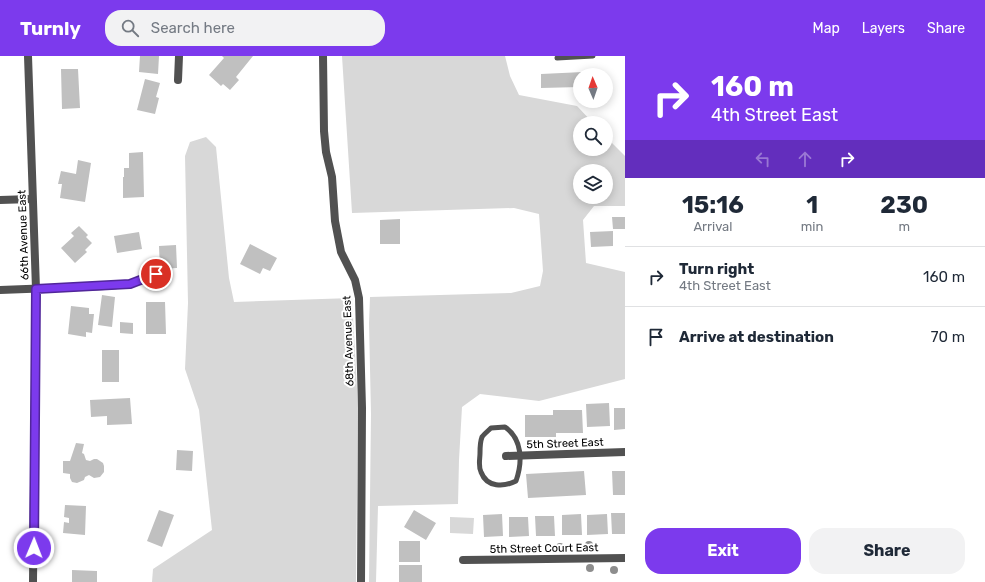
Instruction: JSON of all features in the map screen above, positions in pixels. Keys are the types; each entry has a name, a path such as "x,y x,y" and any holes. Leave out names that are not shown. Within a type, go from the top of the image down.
{"street":[{"name":"66th Avenue East","path":"28,56 36,289 33,582"},
{"path":"178,80 179,56"},
{"name":"68th Avenue East","path":"323,56 324,131 326,152 332,177 335,221 341,252 355,280 359,298 362,408 361,582"},
{"path":"0,200 32,198"},
{"path":"0,290 130,284 156,274"},
{"name":"5th Street East","path":"506,456 625,452"},
{"name":"5th Street Court East","path":"463,560 625,558"}],"lane":[{"path":"557,58 593,56"},
{"path":"505,427 512,432 517,440 520,456 520,471 516,481 503,486 489,483 481,473 479,461 482,436 490,428 505,427"}],"shaded area":[{"path":"342,56 505,56 510,76 519,95 573,105 573,108 579,108 586,116 573,116 573,156 613,156 613,144 625,156 625,206 594,206 583,220 586,263 625,272 625,379 539,401 480,394 462,407 458,504 378,506 376,582 369,582 371,414 369,323 370,297 511,293 540,286 543,271 539,214 514,208 352,213"},
{"path":"206,137 216,147 229,278 234,302 352,298 358,407 356,582 152,582 153,569 212,530 199,410 185,369 188,303 185,156 190,142"},
{"path":"450,517 474,518 473,534 450,533"}],"building":[{"path":"140,56 159,56 158,74 139,72"},
{"path":"222,56 253,56 236,77 239,80 230,90 223,84 221,86 209,75 224,58"},
{"path":"61,69 78,69 80,108 62,109"},
{"path":"573,72 573,87 541,88 541,74"},
{"path":"145,79 160,83 156,97 159,98 155,114 137,110"},
{"path":"143,152 144,197 123,198 124,168 129,168 129,153"},
{"path":"78,160 91,163 85,202 60,198 62,184 58,184 61,171 76,174"},
{"path":"612,217 625,217 625,229 613,229"},
{"path":"400,219 400,244 380,244 380,220"},
{"path":"79,226 88,235 86,237 92,243 85,250 87,252 75,263 61,248 74,236 71,233"},
{"path":"613,231 613,246 591,247 590,232"},
{"path":"139,232 142,249 117,253 114,236"},
{"path":"250,244 277,258 270,271 263,268 260,274 240,264"},
{"path":"176,245 177,268 160,269 159,246"},
{"path":"102,295 115,297 112,327 98,325"},
{"path":"146,302 165,302 166,334 146,334"},
{"path":"71,306 89,308 89,314 94,314 92,333 86,332 86,337 68,334"},
{"path":"120,322 133,323 133,334 120,333"},
{"path":"102,350 119,350 119,382 102,382"},
{"path":"130,398 132,424 107,425 107,416 91,417 90,400"},
{"path":"609,403 610,426 587,427 586,404"},
{"path":"614,408 625,408 625,429 614,430"},
{"path":"553,410 582,410 583,433 556,433 556,437 525,437 525,415 553,415"},
{"path":"76,443 84,444 82,453 84,454 86,460 90,461 97,459 103,463 104,472 100,477 94,478 89,475 85,477 84,480 77,483 72,482 70,474 63,473 63,461 70,461"},
{"path":"177,450 193,451 192,471 176,470"},
{"path":"584,471 586,495 528,498 526,474"},
{"path":"612,471 625,471 625,495 613,495"},
{"path":"65,505 86,506 85,535 63,533 64,522 69,523 69,518 64,517"},
{"path":"159,510 174,515 162,547 147,541"},
{"path":"414,510 436,523 426,540 404,527"},
{"path":"611,513 625,513 625,534 612,534"},
{"path":"502,514 503,536 484,537 483,515"},
{"path":"581,514 582,535 562,535 562,515"},
{"path":"607,514 608,534 587,535 587,515"},
{"path":"535,516 554,516 555,536 536,536"},
{"path":"509,517 528,517 529,536 509,537"},
{"path":"399,541 420,541 420,562 399,562"},
{"path":"399,565 422,565 422,582 399,582"},
{"path":"72,570 97,571 97,582 72,582"}],"route":[{"path":"34,548 36,289 130,284 156,274"}]}
